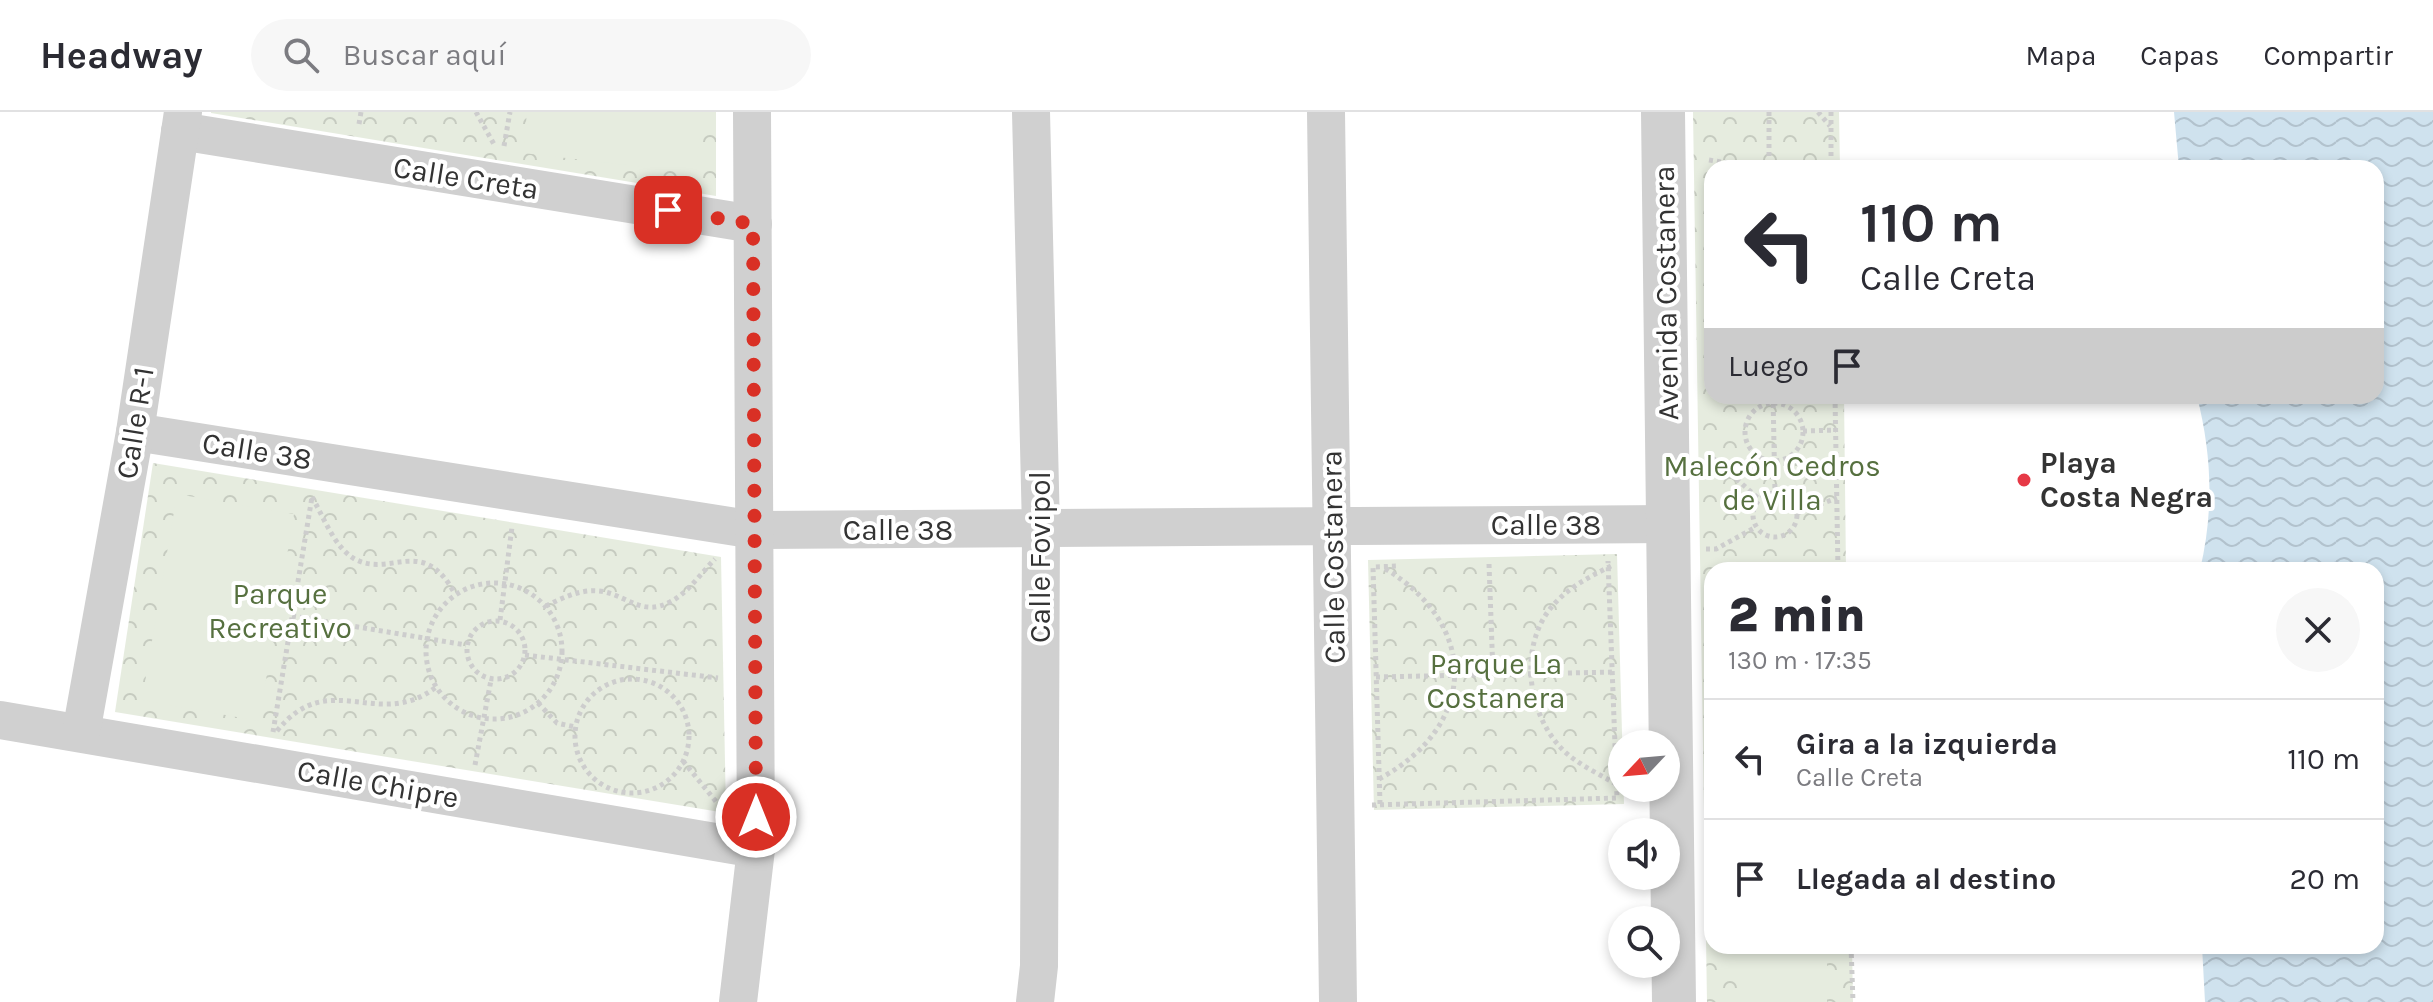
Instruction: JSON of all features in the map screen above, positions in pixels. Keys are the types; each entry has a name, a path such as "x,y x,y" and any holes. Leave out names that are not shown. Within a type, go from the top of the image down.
{"street":[{"path":"738,1002 756,849 752,112"},
{"name":"Calle Fovipol","path":"1031,112 1041,529 1039,966 1035,1002"},
{"name":"Calle Costanera","path":"1326,112 1338,1002"},
{"name":"Avenida Costanera","path":"1663,112 1674,1002"},
{"name":"Calle Creta","path":"181,121 753,224"},
{"name":"Calle R-1","path":"81,733 135,432 181,121"},
{"name":"Calle 38","path":"135,432 755,530 1333,526 1670,537"},
{"name":"Calle Chipre","path":"0,720 756,849"}],"path":[{"path":"1769,112 1769,160"},
{"path":"1818,112 1831,127"},
{"path":"1831,112 1831,160"},
{"path":"1765,404 1753,412 1745,433 1754,454 1775,461 1796,453 1803,431 1794,410 1783,404"},
{"path":"1773,404 1775,493"},
{"path":"1835,404 1838,562"},
{"path":"1803,431 1836,430"},
{"path":"1668,460 1714,459 1759,499"},
{"path":"296,493 327,498"},
{"path":"1775,493 1787,496 1797,513 1791,532 1772,538 1756,527 1752,517 1759,499 1775,493"},
{"path":"312,496 338,541 352,557 375,564 402,559 429,565 449,583 455,594"},
{"path":"273,736 312,496"},
{"path":"1797,513 1837,498"},
{"path":"497,524 528,529"},
{"path":"500,620 512,527"},
{"path":"1670,537 1716,549 1756,527"},
{"path":"700,555 716,558"},
{"path":"546,606 563,597 591,591 617,596 629,604 653,608 680,596 716,558"},
{"path":"716,558 716,573"},
{"path":"1596,561 1611,561 1616,730"},
{"path":"1473,564 1504,563"},
{"path":"1489,564 1493,674"},
{"path":"1379,779 1406,764 1428,743 1449,713 1453,675 1442,624 1425,599 1381,566"},
{"path":"1412,566 1373,567 1380,804 1608,798"},
{"path":"1608,779 1563,750 1545,724 1535,700 1531,673 1539,626 1549,611 1582,580 1611,566"},
{"path":"485,582 505,583 523,588 546,606 561,632 562,659 551,689 538,703 522,714 484,719 449,702 436,687 427,669 427,640 437,612 455,594 485,582"},
{"path":"292,616 466,645"},
{"path":"500,620 520,632 525,655 514,674 491,680 472,667 466,645 478,626 500,620"},
{"path":"525,655 718,678"},
{"path":"718,663 719,693"},
{"path":"641,669 641,679"},
{"path":"1376,677 1614,672"},
{"path":"623,679 641,679 657,684 683,709 689,726 689,745 673,776 659,787 642,793 624,792 607,787 582,762 575,727 591,696 606,685 623,679"},
{"path":"475,768 491,680"},
{"path":"273,736 300,709 318,701 351,699 393,706 422,697 436,687"},
{"path":"538,703 557,723 575,727"},
{"path":"257,733 288,738"},
{"path":"459,766 490,771"},
{"path":"594,787 652,797"},
{"path":"707,806 721,808 721,794"},
{"path":"1851,954 1853,1002"}],"green space":[{"path":"211,112 716,112 716,196 211,113"},
{"path":"527,112 703,112 696,173 523,153"},
{"name":"Malecón Cedros de Villa","path":"1693,112 1839,112 1840,160 1704,160 1704,404 1844,404 1846,562 1704,562 1704,811"},
{"name":"Parque Recreativo","path":"153,463 721,557 726,813 115,712"},
{"path":"177,494 294,514 259,721 142,700"},
{"name":"Parque La Costanera","path":"1617,554 1622,730 1608,730 1608,802 1624,804 1374,810 1368,560"},
{"name":"Malecón Cedros de Villa","path":"1706,954 1852,954 1853,1002 1707,1002"},
{"path":"1741,954 1827,954 1827,1002 1741,1002"}],"water":[{"path":"2174,112 2433,112 2433,1002 2205,1002 2202,954 2384,954 2384,562 2202,562 2208,526 2209,483 2206,440 2199,404 2384,404 2384,160 2178,160"}],"place":[{"name":"Playa Costa Negra","path":"2024,480"}],"route":[{"path":"668,210 753,224 756,817"}]}
